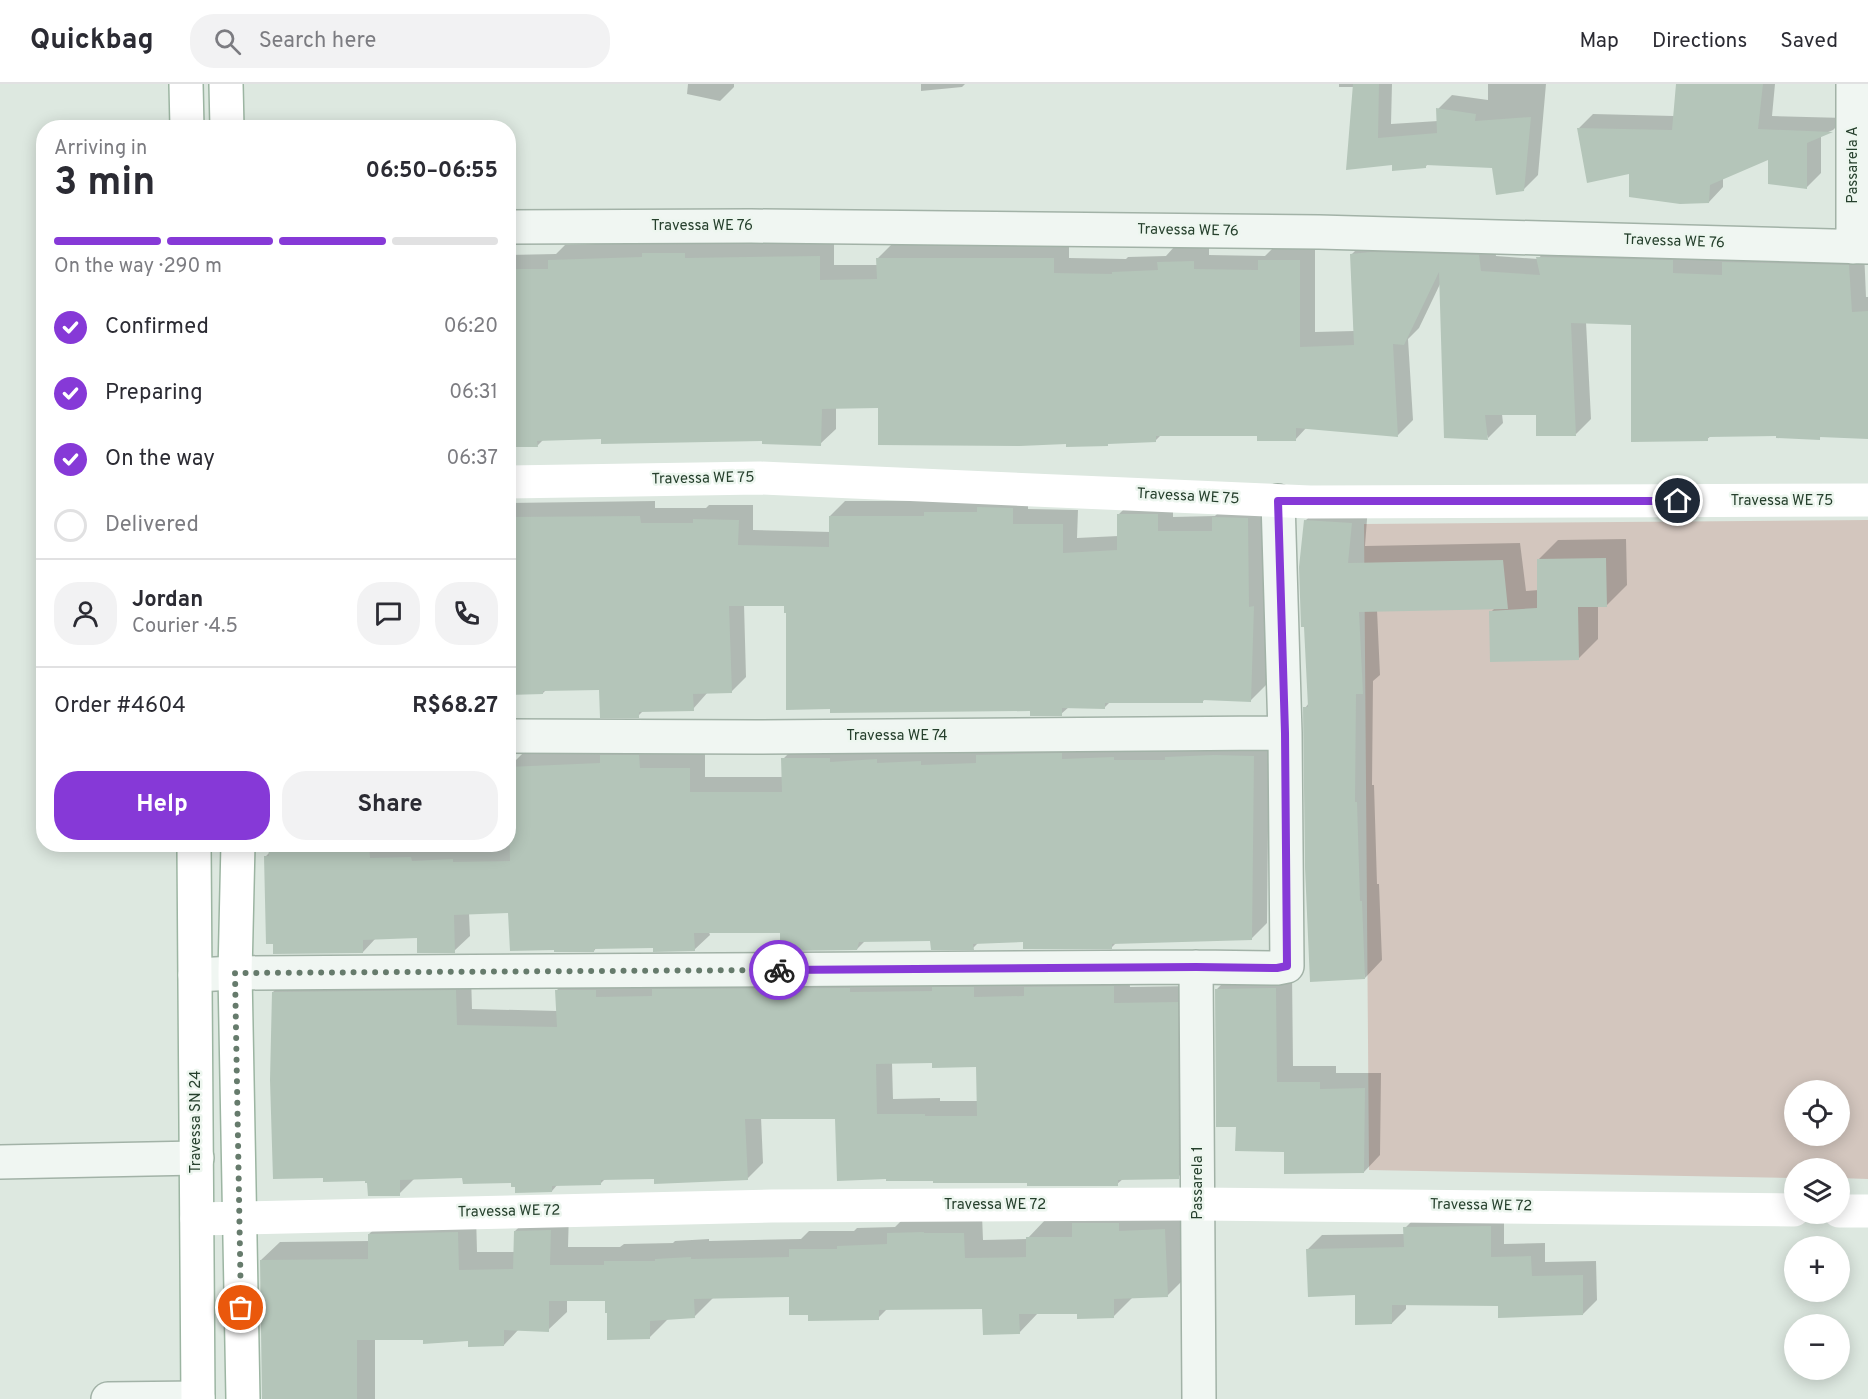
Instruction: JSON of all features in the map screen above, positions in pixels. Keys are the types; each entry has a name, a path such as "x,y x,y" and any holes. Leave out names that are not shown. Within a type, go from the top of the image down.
{"main road":[{"path":"186,84 187,120"},
{"path":"226,84 227,120"},
{"name":"Travessa WE 75","path":"516,482 760,478 1278,501 1868,500"},
{"name":"Travessa SN 24","path":"194,852 198,1398"},
{"path":"238,852 235,973 243,1399"},
{"name":"Travessa WE 72","path":"197,1219 771,1206 1198,1204 1784,1210"},
{"path":"1850,1211 1868,1211"}],"street":[{"name":"Passarela A","path":"1853,84 1860,247"},
{"name":"Travessa WE 76","path":"516,227 751,226 1319,232 1860,247"},
{"path":"195,975 1277,968 1287,966 1285,733 1278,501"},
{"name":"Travessa WE 74","path":"516,736 768,737 1285,733"},
{"name":"Passarela 1","path":"1196,967 1199,1399"},
{"path":"0,1162 197,1158"},
{"path":"108,1399 198,1398"}],"shaded area":[{"path":"1868,520 1868,1179 1850,1178 1850,1158 1784,1158 1784,1178 1369,1170 1364,524"}],"building":[{"path":"1353,84 1379,84 1378,138 1437,133 1436,108 1476,114 1475,121 1531,117 1524,191 1496,195 1492,168 1426,165 1426,168 1392,171 1392,165 1346,170"},
{"path":"1676,84 1763,84 1758,129 1833,132 1807,143 1807,189 1768,184 1768,160 1710,185 1709,203 1680,204 1629,197 1629,174 1587,183 1577,128 1672,130"},
{"path":"1371,252 1479,255 1481,271 1540,275 1536,257 1673,260 1673,273 1722,275 1722,262 1849,265 1852,312 1868,311 1868,439 1820,437 1820,440 1776,438 1776,436 1708,437 1708,441 1631,442 1631,325 1571,323 1576,436 1536,436 1536,415 1485,415 1488,440 1444,438 1439,272 1404,345 1393,344 1398,437 1296,428 1296,441 1257,441 1257,436 1156,436 1156,442 1108,444 1108,446 1066,447 1066,444 878,445 878,408 822,409 821,446 762,444 762,441 601,444 601,439 537,441 538,447 516,447 516,269 548,269 548,260 642,257 642,253 685,253 685,258 820,256 820,280 877,279 876,258 1054,258 1054,273 1112,274 1112,272 1158,270 1157,262 1194,261 1194,269 1258,270 1258,260 1300,260 1300,347 1354,345 1350,254"},
{"path":"977,507 1013,508 1013,524 1063,524 1063,553 1117,550 1117,514 1158,514 1158,531 1212,531 1212,517 1248,518 1249,607 1254,606 1251,702 1203,700 1203,703 1105,703 1105,709 1062,708 1062,716 1030,716 1030,711 830,713 830,709 786,710 786,613 784,613 784,606 729,606 732,693 693,694 694,711 639,712 639,718 600,718 599,690 543,691 543,694 516,695 516,517 640,516 641,523 693,523 693,519 739,520 738,545 829,547 829,516 924,516 924,512 977,512"},
{"path":"1304,520 1352,523 1348,563 1503,560 1508,609 1359,612 1363,694 1356,694 1355,802 1357,802 1365,979 1310,982 1305,868 1303,707 1308,707 1304,627 1301,627 1299,567"},
{"path":"1606,558 1607,607 1578,607 1579,660 1490,662 1489,611 1537,608 1537,559"},
{"path":"1062,753 1062,759 1114,757 1114,760 1165,760 1165,757 1214,755 1254,756 1252,940 1112,944 1112,949 1023,949 1023,942 973,944 974,950 931,950 930,941 859,942 857,950 780,951 780,933 694,933 695,951 653,952 653,948 594,949 594,952 510,951 508,913 454,915 455,953 417,953 417,938 363,940 363,953 273,954 273,944 266,944 264,856 269,856 269,852 370,852 370,858 411,857 412,861 453,859 453,862 510,861 510,852 516,852 516,767 600,763 600,755 639,755 640,768 690,768 690,792 782,792 781,758 830,758 830,762 877,759 877,763 921,761 921,765 976,763 976,755"},
{"path":"1114,986 1114,1003 1178,1002 1179,1179 1118,1180 1118,1186 1027,1186 1027,1183 933,1183 933,1181 886,1181 886,1179 837,1181 835,1119 745,1119 748,1180 654,1184 654,1179 601,1180 601,1185 552,1186 552,1192 515,1193 515,1187 511,1187 511,1183 463,1184 462,1178 400,1180 400,1196 368,1196 365,1181 323,1182 323,1178 273,1179 270,1080 272,992 456,990 457,1025 557,1027 555,990 596,990 596,997 652,996 652,989 850,988 850,992 932,991 932,987 974,987 974,997 1024,996 1024,987","holes":["932,1063 932,1068 976,1067 977,1116 877,1114 876,1064"]},
{"path":"1276,988 1277,1082 1320,1082 1320,1089 1365,1088 1364,1173 1284,1174 1284,1152 1235,1151 1236,1127 1216,1127 1215,989"},
{"path":"1072,1223 1119,1223 1119,1231 1165,1229 1168,1297 1114,1299 1114,1318 1077,1319 1077,1314 1019,1314 1020,1334 983,1335 982,1309 879,1310 879,1320 808,1321 808,1315 789,1315 789,1297 694,1299 695,1318 650,1321 650,1339 607,1340 605,1301 549,1301 549,1332 504,1330 504,1346 468,1347 468,1341 423,1344 423,1340 357,1340 357,1399 262,1399 260,1260 368,1259 368,1234 458,1232 459,1270 513,1269 514,1231 551,1230 550,1265 604,1265 604,1261 655,1261 655,1259 691,1257 691,1259 789,1257 789,1249 837,1249 837,1246 887,1244 887,1233 924,1232 964,1233 965,1258 1026,1257 1026,1237 1072,1237"},
{"path":"1491,1226 1491,1257 1531,1256 1532,1276 1583,1275 1583,1315 1498,1318 1498,1306 1392,1305 1392,1324 1355,1325 1355,1295 1308,1297 1306,1249 1404,1247 1403,1227"}],"way so far":[{"path":"241,1308 235,973 779,970"}],"route":[{"path":"779,970 1277,968 1287,966 1285,733 1278,501 1678,501"}]}
